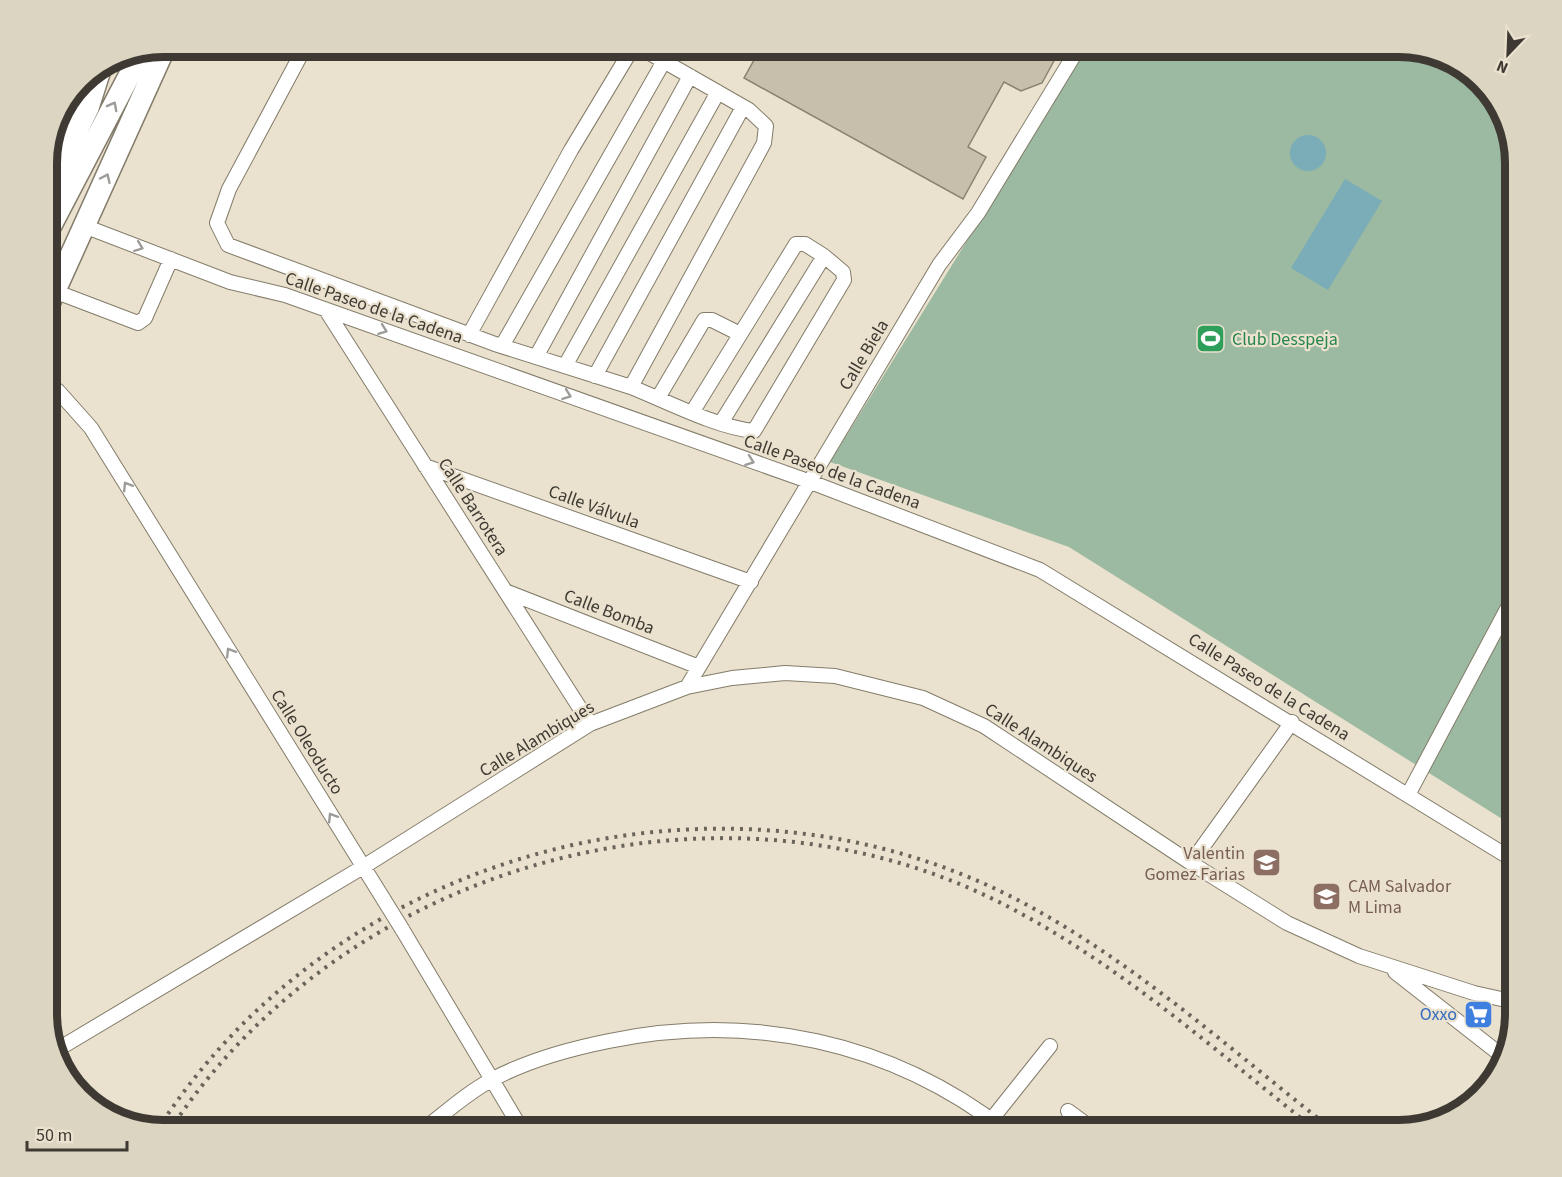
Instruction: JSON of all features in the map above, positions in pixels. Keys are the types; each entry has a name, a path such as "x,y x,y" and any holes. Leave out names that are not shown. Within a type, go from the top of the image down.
{"highway":[{"path":"57,287 160,57"},
{"path":"57,214 138,61"},
{"path":"57,172 88,108 97,80"}],"street":[{"path":"299,57 229,189 217,223 228,245 469,335 631,387 722,423 754,431 844,280 843,272 805,244 796,244 693,411"},
{"path":"469,335 627,57"},
{"path":"631,387 765,143 766,126 743,107 657,57"},
{"name":"Calle Biela","path":"687,687 939,265 978,213 1072,57"},
{"path":"502,346 664,61"},
{"path":"536,357 690,76"},
{"path":"565,366 718,92"},
{"path":"595,376 743,107"},
{"name":"Calle Paseo de la Cadena","path":"84,226 230,282 285,295 808,481 1040,570 1292,722 1505,855"},
{"path":"722,423 824,256"},
{"path":"57,302 138,323 145,318 171,259"},
{"name":"Calle Barrotera","path":"326,310 590,724"},
{"path":"658,398 705,320 712,320 740,334"},
{"name":"Calle Oleoducto","path":"57,392 91,428 402,929 515,1120"},
{"name":"Calle Válvula","path":"425,466 751,582"},
{"name":"Calle Bomba","path":"505,591 699,667"},
{"path":"1408,795 1505,613"},
{"name":"Calle Alambiques","path":"63,1046 363,867 590,724 687,687 732,678 785,673 835,676 923,698 984,726 1191,863 1287,922 1322,941 1386,965"},
{"path":"1191,863 1292,722"},
{"path":"1386,965 1474,993 1505,1000"},
{"path":"1386,965 1497,1052"},
{"path":"438,1120 491,1080 538,1059 649,1033 707,1029 767,1031 826,1042 880,1060 937,1088 991,1120 1050,1046"},
{"path":"1068,1111 1080,1120"}],"green space":[{"name":"Club Desspeja","path":"1081,57 1413,58 1446,68 1474,88 1494,116 1505,156 1505,821 1069,547 830,462"}],"water":[{"path":"1308,135 1321,140 1326,153 1321,166 1308,171 1295,166 1290,153 1295,140"},
{"path":"1345,179 1382,201 1328,290 1291,268"}],"building":[{"path":"756,57 1056,57 1042,83 1021,91 1004,82 968,147 986,157 963,199 744,78"}],"railway":[{"path":"165,1120 233,1034 324,955 427,895 538,854 655,832 774,831 892,851 1006,894 1050,918 1135,973 1321,1120"},
{"path":"178,1120 244,1038 333,962 435,903 544,862 660,841 777,840 892,861 1003,904 1086,953 1165,1009 1304,1120"}],"place":[{"name":"Club Desspeja","path":"1211,339"},
{"name":"Valentin Gomez Farias","path":"1266,863"},
{"name":"CAM Salvador M Lima","path":"1327,896"},
{"name":"Oxxo","path":"1478,1014"}]}
